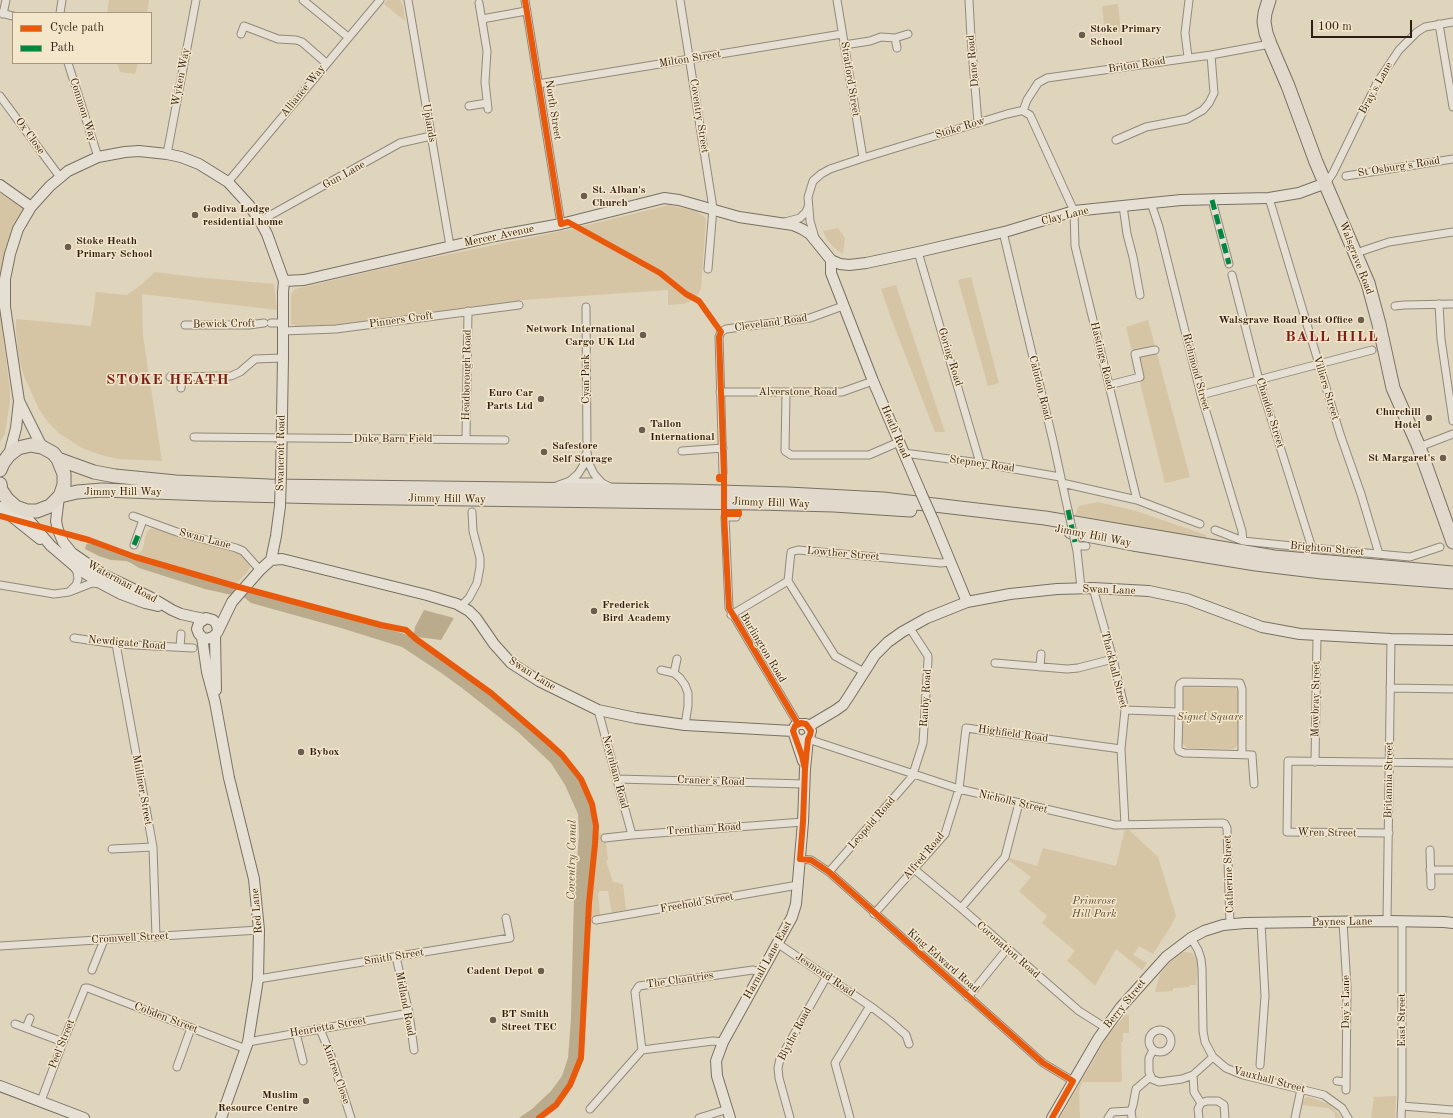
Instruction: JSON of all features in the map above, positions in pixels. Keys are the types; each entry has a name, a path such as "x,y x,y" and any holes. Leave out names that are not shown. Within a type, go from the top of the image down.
{"highway":[{"name":"Walsgrave Road","path":"1269,0 1264,24 1270,44 1288,86 1316,162 1368,283 1379,324 1393,388 1419,447 1450,526 1453,542"},
{"path":"0,484 4,501 27,511 38,511 50,506 59,497 64,485 64,474 58,459 53,453 42,447 31,445 24,446 3,463"},
{"name":"Jimmy Hill Way","path":"58,459 81,466 94,472 115,476 176,482 269,486 532,490 612,488 883,499 1045,518 1274,557 1429,576 1453,582"},
{"name":"Jimmy Hill Way","path":"59,497 77,492 102,490 325,497 749,503 887,508 948,514 1046,527 1133,544 1256,564 1322,572 1429,576 1453,573"}],"street":[{"path":"6,0 2,13 12,16"},
{"path":"60,12 62,0"},
{"name":"Wyken Way","path":"167,154 196,0"},
{"path":"304,0 348,37"},
{"name":"Alliance Way","path":"228,182 380,0"},
{"name":"Uplands","path":"408,0 450,246"},
{"name":"North Street","path":"525,0 561,224"},
{"name":"Coventry Street","path":"680,0 713,208 708,269"},
{"name":"Stratford Street","path":"837,0 863,158"},
{"name":"Dane Road","path":"969,0 978,123"},
{"path":"1188,57 1185,33 1189,0"},
{"path":"469,106 487,106 485,82 487,54 479,3"},
{"path":"482,18 526,11"},
{"name":"Bray's Lane","path":"1326,183 1333,173 1377,83 1402,46 1417,32 1425,27 1453,22"},
{"path":"1439,24 1453,107"},
{"path":"241,34 244,26 278,39 296,40 302,42 326,63"},
{"name":"Milton Street","path":"538,84 842,34"},
{"path":"844,45 881,37 895,38 908,34"},
{"path":"895,38 897,48"},
{"name":"Briton Road","path":"1023,111 1027,100 1038,82 1047,78 1188,57 1211,55 1270,44"},
{"path":"1116,140 1146,127 1187,120 1203,110 1209,103 1214,93 1211,55"},
{"name":"Common Way","path":"68,64 98,157"},
{"name":"Ox Close","path":"0,96 60,177"},
{"path":"1023,111 1030,115 1074,211"},
{"name":"Stoke Row","path":"808,202 810,186 818,176 830,169 1014,112 1023,111"},
{"name":"Gun Lane","path":"260,221 400,143 431,136"},
{"path":"3,463 16,428 19,401 5,307 5,287 8,262 13,241 18,229 31,208 60,177 74,168 98,157 125,152 139,151 167,154 193,161 228,182 249,205 260,221 270,242 284,281"},
{"name":"St Osburg's Road","path":"1346,176 1453,159"},
{"name":"Clay Lane","path":"831,260 840,264 856,265 1003,232 1074,211 1181,200 1269,198 1298,193 1326,183"},
{"path":"0,184 31,208"},
{"name":"Mercer Avenue","path":"284,281 304,280 495,236 561,224 664,198 680,200 713,208 739,217 793,225 810,234 831,260"},
{"name":"Villiers Street","path":"1269,198 1340,434 1361,494 1379,554"},
{"path":"1212,200 1229,264"},
{"path":"780,222 800,218 806,212 808,202"},
{"path":"808,202 811,227 818,244"},
{"name":"Richmond Street","path":"1151,203 1159,227 1201,395 1242,530 1243,540"},
{"path":"1123,206 1127,234 1140,295"},
{"name":"Hastings Road","path":"1074,211 1075,246 1136,500"},
{"name":"Caludon Road","path":"1003,232 1053,441 1075,544 1081,588"},
{"path":"1356,254 1389,242 1453,232"},
{"name":"Goring Road","path":"918,252 980,463"},
{"name":"Heath Road","path":"831,260 830,273 873,381 967,602"},
{"name":"Chandos Street","path":"1232,275 1259,380 1312,548"},
{"name":"Swancroft Road","path":"271,560 280,506 284,281"},
{"path":"1439,304 1441,339 1453,421"},
{"path":"1395,306 1453,304"},
{"name":"Pinners Croft","path":"283,327 325,330 519,305"},
{"name":"Cyan Park","path":"586,306 587,452 589,464 594,474 612,488"},
{"name":"Cleveland Road","path":"720,392 719,337 721,332 726,329 810,318 844,306"},
{"name":"Headborough Road","path":"466,439 468,311"},
{"name":"Bewick Croft","path":"185,325 249,325 267,323 283,327"},
{"path":"1109,385 1140,377 1135,354 1155,350"},
{"path":"1201,395 1372,350"},
{"path":"170,377 231,376 240,372 255,359 283,358"},
{"path":"182,377 182,388"},
{"name":"Alverstone Road","path":"720,392 842,392 873,381"},
{"path":"720,392 723,473"},
{"path":"786,393 785,451 791,455 868,455 899,442"},
{"path":"19,401 42,447"},
{"path":"1419,447 1453,434"},
{"name":"Duke Barn Field","path":"194,437 505,440"},
{"path":"682,451 723,448"},
{"name":"Cyan Park","path":"532,490 557,486 574,478 581,470 587,452"},
{"name":"Stepney Road","path":"904,453 980,463 1061,480"},
{"path":"1061,480 1136,500 1200,524"},
{"name":"Cyan Park","path":"567,482 595,482 612,488"},
{"name":"Waterman Road","path":"59,497 56,521 58,530 77,572 78,579 76,584 69,592"},
{"path":"4,501 27,529 61,554"},
{"name":"Waterman Road","path":"4,501 27,518 51,546 61,554 152,598 177,612 200,633"},
{"path":"461,606 473,592 477,583 480,567 480,558 473,531 472,512"},
{"name":"Swan Lane","path":"133,516 177,532 236,548 243,551 260,570"},
{"name":"Burlington Road","path":"736,517 725,517 729,608 796,732"},
{"path":"134,545 143,520"},
{"name":"Brighton Street","path":"1215,530 1243,540 1410,557 1440,547"},
{"path":"1075,544 1086,546"},
{"name":"Lowther Street","path":"788,581 791,552 798,550 941,563 950,562"},
{"name":"Waterman Road","path":"71,558 89,576 121,594 145,603 205,619"},
{"path":"230,605 199,623 200,633 210,638 217,632 230,605 260,570 271,560"},
{"name":"Swan Lane","path":"271,560 287,560 428,595 461,606 476,618 494,644 511,663 539,681 598,710 636,718 685,724 796,732"},
{"name":"Waterman Road","path":"82,588 87,584 89,576"},
{"path":"731,614 788,581 835,656 864,672"},
{"name":"Waterman Road","path":"0,585 54,594 69,592 92,584 102,584"},
{"name":"Swan Lane","path":"808,726 842,705 881,648 909,627 967,602 1010,594 1081,588 1163,593 1201,603 1262,627 1294,633 1317,636 1453,640"},
{"name":"Thackhall Street","path":"1093,588 1125,710 1122,749 1125,825"},
{"path":"205,619 212,620 216,623 217,632"},
{"name":"Ranby Road","path":"909,627 928,656 922,743 913,774"},
{"name":"Red Lane","path":"215,702 217,632"},
{"name":"Red Lane","path":"200,633 234,802 254,879 259,930 258,979 247,1045 221,1118"},
{"name":"Newdigate Road","path":"180,647 181,634"},
{"name":"Mowbray Street","path":"1315,762 1317,636"},
{"name":"Newdigate Road","path":"74,638 116,644 192,648"},
{"name":"Britannia Street","path":"1388,922 1391,639"},
{"name":"Mulliner Street","path":"116,644 153,847 156,937"},
{"path":"1040,667 1041,654"},
{"path":"674,673 677,659"},
{"path":"995,663 1067,669 1113,660"},
{"path":"661,670 674,673 680,678 688,693 688,706 685,724"},
{"path":"1242,754 1242,689 1240,683 1183,682 1180,684 1179,751 1184,753 1252,755 1254,784"},
{"path":"1390,688 1453,689"},
{"name":"Newnham Road","path":"598,710 632,835"},
{"path":"1125,710 1179,712"},
{"path":"808,726 804,723 796,732 802,741 809,738"},
{"name":"Harnall Lane East","path":"805,769 811,731 808,726"},
{"name":"Highfield Road","path":"959,789 964,730 966,727 1122,749"},
{"name":"Harnall Lane East","path":"729,1113 717,1076 716,1061 723,1042 792,917 796,904 806,784 805,769 796,732"},
{"name":"Nicholls Street","path":"809,738 814,741 959,789 1115,825 1225,824"},
{"name":"Wren Street","path":"1315,762 1288,761 1287,832 1389,833"},
{"path":"1315,762 1453,763"},
{"name":"Leopold Road","path":"829,872 913,774"},
{"name":"Craner's Road","path":"617,779 806,784"},
{"name":"Alfred Road","path":"874,914 945,834 959,789"},
{"path":"961,908 1005,858 1019,803"},
{"name":"Trentham Road","path":"605,838 803,822"},
{"name":"Catherine Street","path":"1225,824 1227,828 1230,924"},
{"path":"112,849 153,847"},
{"path":"1430,850 1430,886"},
{"name":"King Edward Road","path":"800,859 812,860 829,872 874,914 1043,1063 1073,1081"},
{"name":"Coronation Road","path":"914,869 961,908 1078,1011 1106,1028"},
{"path":"1430,870 1453,870"},
{"name":"Freehold Street","path":"596,920 798,885"},
{"name":"Smith Street","path":"258,979 510,938 506,918"},
{"name":"Paynes Lane","path":"1230,924 1343,922 1453,923"},
{"name":"Day's Lane","path":"1343,922 1347,986 1346,1090"},
{"name":"East Street","path":"1401,1118 1402,922"},
{"path":"1260,1065 1265,996 1261,923"},
{"name":"Berry Street","path":"1052,1118 1106,1028 1122,1007 1166,957 1191,938 1214,927 1230,924"},
{"name":"Cromwell Street","path":"0,946 259,930"},
{"name":"Vauxhall Street","path":"1191,938 1201,959 1203,1031 1205,1042 1218,1063 1234,1072 1318,1093 1330,1099 1342,1108 1348,1118"},
{"path":"92,970 104,940"},
{"name":"Jesmond Road","path":"777,943 873,1008 906,1035 909,1044"},
{"path":"968,997 1006,948"},
{"name":"Midland Road","path":"396,957 409,1013 414,1050"},
{"name":"The Chantries","path":"642,1050 635,992 639,986 753,970 761,973"},
{"name":"Blythe Road","path":"790,1118 779,1078 778,1068 780,1059 827,976"},
{"name":"Cobden Street","path":"85,988 191,1028 247,1045"},
{"name":"Peel Street","path":"41,1101 85,988"},
{"path":"850,1118 835,1063 868,1009 873,1008"},
{"name":"Henrietta Street","path":"247,1045 320,1029 409,1013"},
{"path":"26,1028 30,1018"},
{"path":"15,1024 63,1042"},
{"path":"177,1067 191,1028"},
{"name":"Aintree Close","path":"320,1029 331,1056 351,1118"},
{"path":"296,1034 303,1061"},
{"path":"590,1109 642,1050 713,1041 723,1042"},
{"path":"1153,1050 1150,1054 1148,1063 1150,1077 1155,1082 1163,1083 1193,1075 1213,1057"},
{"path":"1193,1075 1194,1092 1201,1104"},
{"path":"1108,1118 1112,1112 1131,1114 1136,1089 1150,1077"},
{"path":"1337,1081 1345,1082"},
{"path":"0,1086 84,1118"},
{"path":"1295,1118 1301,1089"},
{"path":"1199,1118 1198,1109 1201,1104 1207,1101 1220,1102 1225,1107 1225,1118"},
{"path":"1402,1106 1453,1110"},
{"path":"699,1118 729,1113"}],"green space":[{"path":"109,0 149,0 147,12 107,12"},
{"path":"387,0 400,0 403,5 405,21 384,4"},
{"path":"1118,4 1121,32 1105,33 1102,6"},
{"path":"117,64 138,64 135,74 120,72"},
{"path":"0,187 26,208 1,308 10,401 5,434 0,442"},
{"path":"669,205 696,211 706,218 701,289 697,296 691,301 683,304 668,305 668,290 523,300 326,326 298,327 291,324 291,294 295,289 412,262 567,230"},
{"path":"838,228 845,238 843,254 827,240 823,231"},
{"path":"155,272 274,284 277,310 142,294 143,336 162,461 118,459 101,455 82,448 60,434 48,422 39,409 24,376 19,358 16,319 91,326 96,292 127,295"},
{"path":"971,277 999,383 988,386 958,280"},
{"path":"896,285 945,432 935,432 881,289"},
{"path":"1148,320 1190,477 1165,483 1126,327"},
{"path":"1098,502 1136,511 1206,535 1206,540 1075,515 1079,506"},
{"path":"155,528 240,554 245,557 250,567 237,583 137,556 143,549 147,532 150,529"},
{"name":"Signet Square","path":"1184,687 1236,688 1238,691 1238,744 1236,747 1233,749 1187,748 1181,742 1182,691"},
{"name":"Primrose Hill Park","path":"1128,829 1158,857 1176,916 1153,954 1139,946 1133,955 1147,963 1142,970 1116,949 1095,986 1067,961 1075,951 1042,923 1047,916 1019,891 1031,877 1008,860 1010,858 1037,866 1043,848 1116,866 1124,833 1125,830"},
{"path":"605,833 608,860 606,861 613,882 623,884 626,910 612,913 608,891 600,891 598,894 600,915 590,917 598,834"},
{"path":"1185,952 1193,953 1197,960 1196,985 1173,988 1173,991 1155,992 1160,974 1177,954"},
{"path":"1126,1014 1129,1015 1129,1033 1123,1033 1123,1042 1121,1042 1122,1082 1082,1082 1079,1091 1080,1118 1060,1118 1108,1035"},
{"path":"1396,1096 1395,1118 1371,1118 1374,1097"},
{"path":"1309,1097 1329,1104 1342,1118 1335,1118 1335,1113 1328,1108 1301,1105 1305,1098"}],"shaded area":[{"path":"88,543 133,558 350,617 411,636 414,633 415,627 424,610 454,618 441,640 417,637 415,640 492,696 557,752 578,777 591,804 594,841 586,939 579,1059 573,1076 553,1106 537,1118 519,1118 532,1109 551,1091 562,1076 568,1058 571,1018 574,896 579,835 578,814 565,785 551,763 518,732 462,688 402,647 251,603 245,598 205,589 139,568 126,561 111,560 85,549"}],"marked path":[{"path":"1212,200 1229,264"},
{"path":"1068,510 1075,542"},
{"path":"134,545 139,533"}],"cycle path":[{"path":"525,0 561,224 568,222 660,273 686,294 699,301 721,332 719,337 724,477 719,477 719,479 724,479 724,512 739,512 739,514 724,514 729,608 798,724"},
{"path":"0,516 89,540 135,557 235,586 381,625 406,630 416,639 491,693 562,755 581,779 592,804 596,826 595,844 589,903 581,1058 570,1085 556,1105 539,1118"},
{"path":"805,769 793,731 795,726 801,723 806,724 811,731 808,739 805,769 800,859 811,860 829,872 1043,1063 1073,1081 1052,1118"}],"place":[{"name":"Stoke Primary School","path":"1082,35"},
{"name":"St. Alban's Church","path":"584,196"},
{"name":"Godiva Lodge residential home","path":"195,215"},
{"name":"Stoke Heath Primary School","path":"68,247"},
{"name":"Walsgrave Road Post Office","path":"1361,320"},
{"name":"Network International Cargo UK Ltd","path":"643,335"},
{"name":"Euro Car Parts Ltd","path":"541,399"},
{"name":"Churchill Hotel","path":"1429,418"},
{"name":"Tallon International","path":"642,430"},
{"name":"Safestore Self Storage","path":"544,452"},
{"name":"St Margaret's","path":"1443,458"},
{"name":"Frederick Bird Academy","path":"594,611"},
{"name":"Bybox","path":"301,752"},
{"name":"Cadent Depot","path":"541,971"},
{"name":"BT Smith Street TEC","path":"493,1020"},
{"name":"Muslim Resource Centre","path":"306,1101"}],"district":[{"name":"BALL HILL","path":"1332,337"},
{"name":"STOKE HEATH","path":"168,380"}],"water label":[{"name":"Coventry Canal","path":"572,860"}]}
